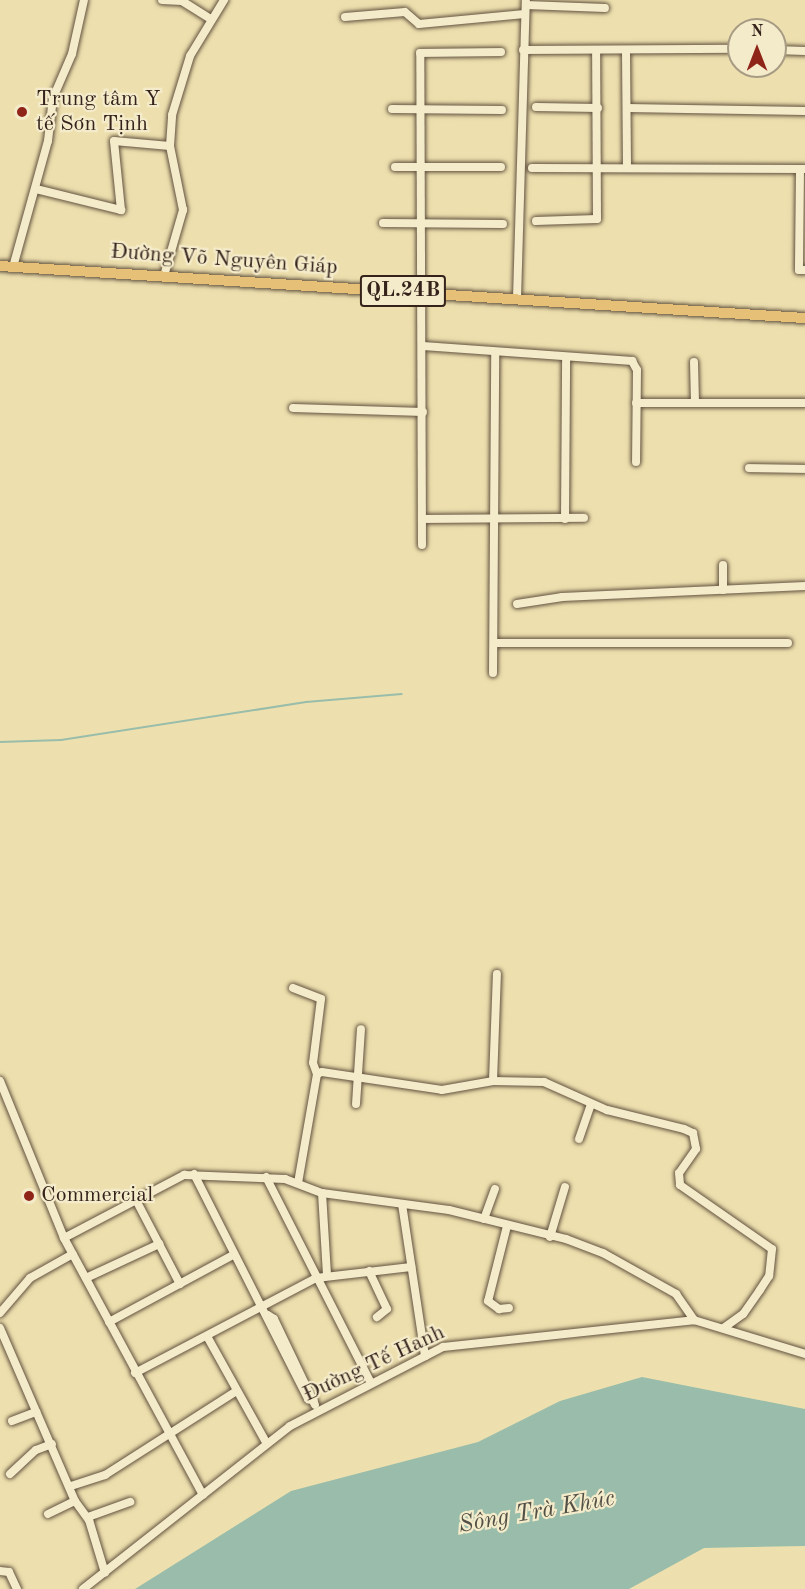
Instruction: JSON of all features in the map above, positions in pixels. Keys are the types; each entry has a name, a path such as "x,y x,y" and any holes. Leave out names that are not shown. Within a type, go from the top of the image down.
{"main road":[{"name":"Đường Võ Nguyên Giáp","path":"0,266 805,318"}],"street":[{"path":"13,267 36,189 53,98 72,54 84,0"},
{"path":"162,0 182,0 211,19"},
{"path":"164,276 183,210 170,146 182,77 211,19 224,0"},
{"path":"517,298 525,6"},
{"path":"345,17 353,13 405,12 419,24 525,6 604,8"},
{"path":"523,50 626,52 727,49"},
{"path":"787,50 805,51"},
{"path":"536,221 597,219 599,166 596,51"},
{"path":"422,545 424,292 420,53 501,52"},
{"path":"626,52 627,166"},
{"path":"536,107 598,108"},
{"path":"627,108 805,111"},
{"path":"392,109 502,110"},
{"path":"36,189 121,210 114,141 170,146"},
{"path":"532,168 627,166 803,169 800,270 805,270"},
{"path":"395,167 501,167"},
{"path":"383,223 503,224"},
{"path":"423,346 495,353 632,361 636,403 636,462"},
{"path":"494,673 495,353"},
{"path":"565,519 566,357"},
{"path":"694,362 695,403"},
{"path":"636,403 805,403"},
{"path":"293,408 423,412"},
{"path":"749,468 805,469"},
{"path":"422,519 584,518"},
{"path":"723,565 723,590"},
{"path":"517,604 562,597 805,586"},
{"path":"494,643 788,643"},
{"path":"493,1081 497,974"},
{"path":"293,988 321,999 313,1063 317,1074 298,1183"},
{"path":"357,1104 361,1029"},
{"path":"317,1074 358,1076 442,1090 493,1081 544,1082 591,1105 693,1133 696,1149 679,1173 680,1185 772,1249 769,1276 743,1314 724,1328"},
{"path":"0,1081 64,1238 168,1435 203,1495"},
{"path":"579,1139 591,1105"},
{"path":"64,1238 165,1183 194,1174 266,1177 298,1183 322,1193 402,1204 484,1219 603,1253 650,1278 685,1302 694,1320"},
{"path":"194,1174 233,1255 266,1312 274,1319 316,1405"},
{"path":"266,1177 371,1383"},
{"path":"550,1237 566,1187"},
{"path":"484,1219 495,1189"},
{"path":"322,1193 327,1275"},
{"path":"136,1200 180,1284"},
{"path":"402,1204 426,1356"},
{"path":"507,1226 488,1301 499,1309 509,1308"},
{"path":"86,1278 159,1244"},
{"path":"0,1313 30,1278 73,1254"},
{"path":"109,1322 233,1255"},
{"path":"135,1373 266,1312 316,1278 411,1267"},
{"path":"369,1271 387,1309 377,1317"},
{"name":"Đường Tế Hanh","path":"83,1589 316,1405 371,1383 426,1356 466,1341 694,1320 805,1354"},
{"path":"0,1329 71,1486 75,1501 88,1518 105,1572"},
{"path":"208,1338 235,1392 267,1444"},
{"path":"71,1486 105,1475 235,1392"},
{"path":"12,1422 36,1412"},
{"path":"10,1474 36,1450 52,1444"},
{"path":"48,1514 75,1501"},
{"path":"88,1518 130,1502"},
{"path":"0,1570 9,1572 17,1589"}],"water":[{"name":"Sông Trà Khúc","path":"642,1377 805,1409 805,1546 704,1548 629,1589 135,1589 291,1491 478,1442 560,1401"}],"waterway":[{"path":"0,742 61,740 306,702 402,694"}],"place":[{"name":"Trung tâm Y tế Sơn Tịnh","path":"22,112"},
{"name":"Commercial","path":"29,1196"}]}
